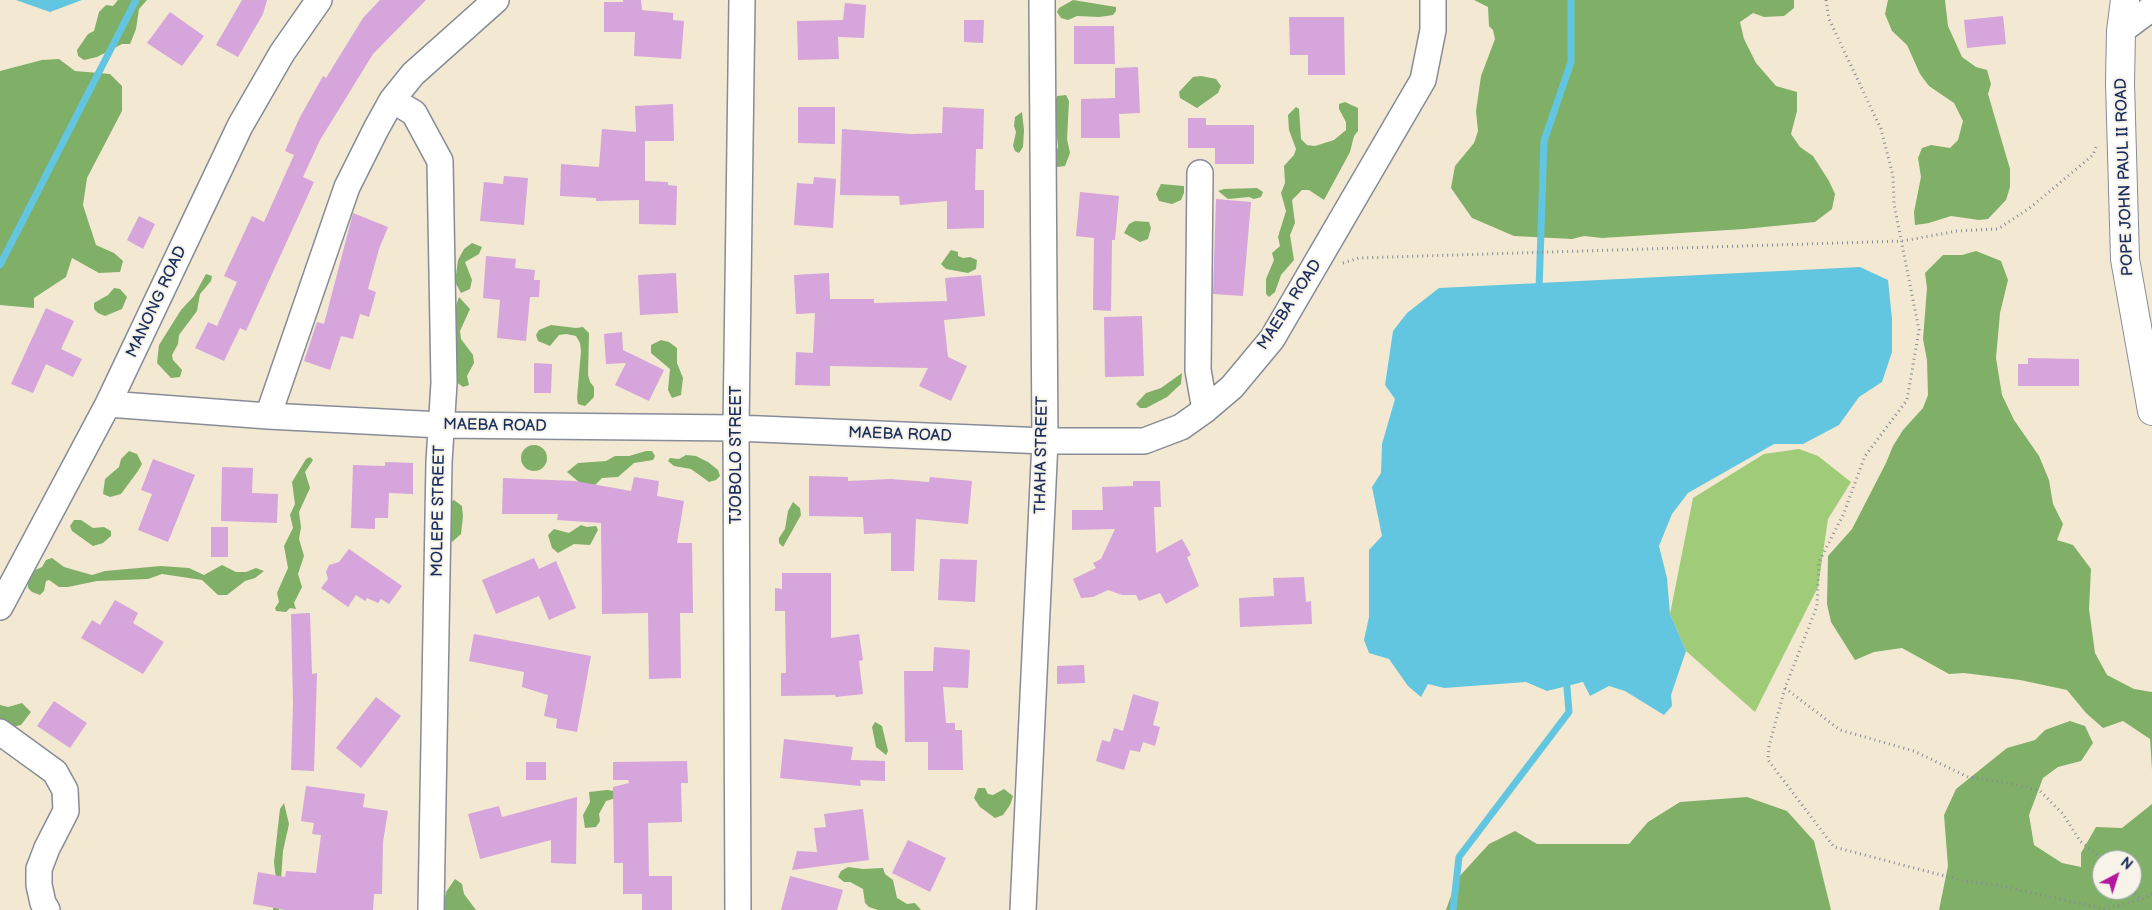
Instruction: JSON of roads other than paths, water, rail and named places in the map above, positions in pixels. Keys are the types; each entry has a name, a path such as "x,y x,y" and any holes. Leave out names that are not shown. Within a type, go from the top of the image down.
{"main road":[{"name":"POPE JOHN PAUL II ROAD","path":"2125,0 2121,31 2120,83 2125,259 2152,411"}],"street":[{"name":"MANONG ROAD","path":"0,607 108,404 240,126 282,53 319,0"},
{"path":"268,416 347,187 392,100 413,74 496,0"},
{"name":"TJOBOLO STREET","path":"738,910 736,428 742,0"},
{"name":"THAHA STREET","path":"1023,910 1044,441 1042,0"},
{"name":"MAEBA ROAD","path":"108,404 268,416 441,425 736,428 1044,441 1144,442 1181,428 1205,410 1232,387 1272,339 1314,270 1423,80 1434,30 1433,0"},
{"path":"2121,31 2152,8"},
{"name":"MOLEPE STREET","path":"392,100 414,113 440,161 444,383 441,425 431,910"},
{"path":"1200,173 1198,370 1205,410"},
{"path":"0,732 55,772 65,790 66,811 47,848 39,869 39,885 43,903 47,910"}],"water":[{"path":"16,0 82,0 50,12"},
{"path":"1860,267 1888,280 1892,319 1892,352 1882,382 1859,397 1839,425 1803,444 1774,444 1688,493 1672,514 1659,546 1667,578 1670,614 1686,651 1671,695 1672,706 1664,715 1625,691 1609,686 1590,696 1583,682 1547,691 1526,682 1444,688 1428,684 1421,697 1408,686 1389,659 1369,653 1364,640 1369,617 1369,550 1382,536 1372,487 1381,473 1382,444 1395,399 1385,385 1393,331 1407,313 1439,288"}],"waterway":[{"path":"0,265 136,0"},
{"path":"1539,290 1544,141 1571,62 1571,0"},
{"path":"1453,910 1459,857 1569,712 1566,675"}]}
